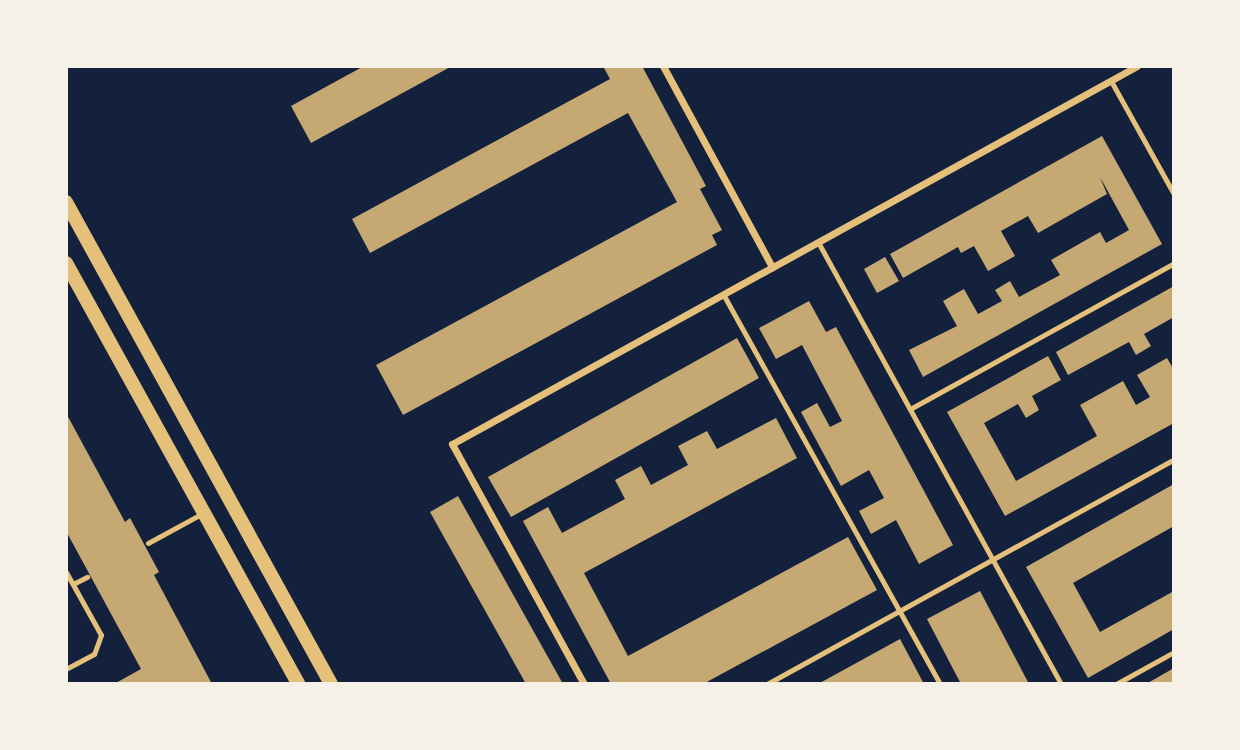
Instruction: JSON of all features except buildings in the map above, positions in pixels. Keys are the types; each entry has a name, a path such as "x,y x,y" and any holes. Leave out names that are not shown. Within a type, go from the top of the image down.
{"main road":[{"path":"66,202 331,684"},
{"path":"66,262 298,684"}],"street":[{"path":"663,66 772,267"},
{"path":"584,684 452,444 1137,66"}],"lane":[{"path":"1111,81 1174,194"},
{"path":"818,242 1061,684"},
{"path":"910,409 1174,263"},
{"path":"723,295 940,684"},
{"path":"767,684 1174,459"},
{"path":"148,543 204,513"},
{"path":"66,572 101,635 94,654 66,669"},
{"path":"73,584 87,576"},
{"path":"1116,684 1174,652"}]}
